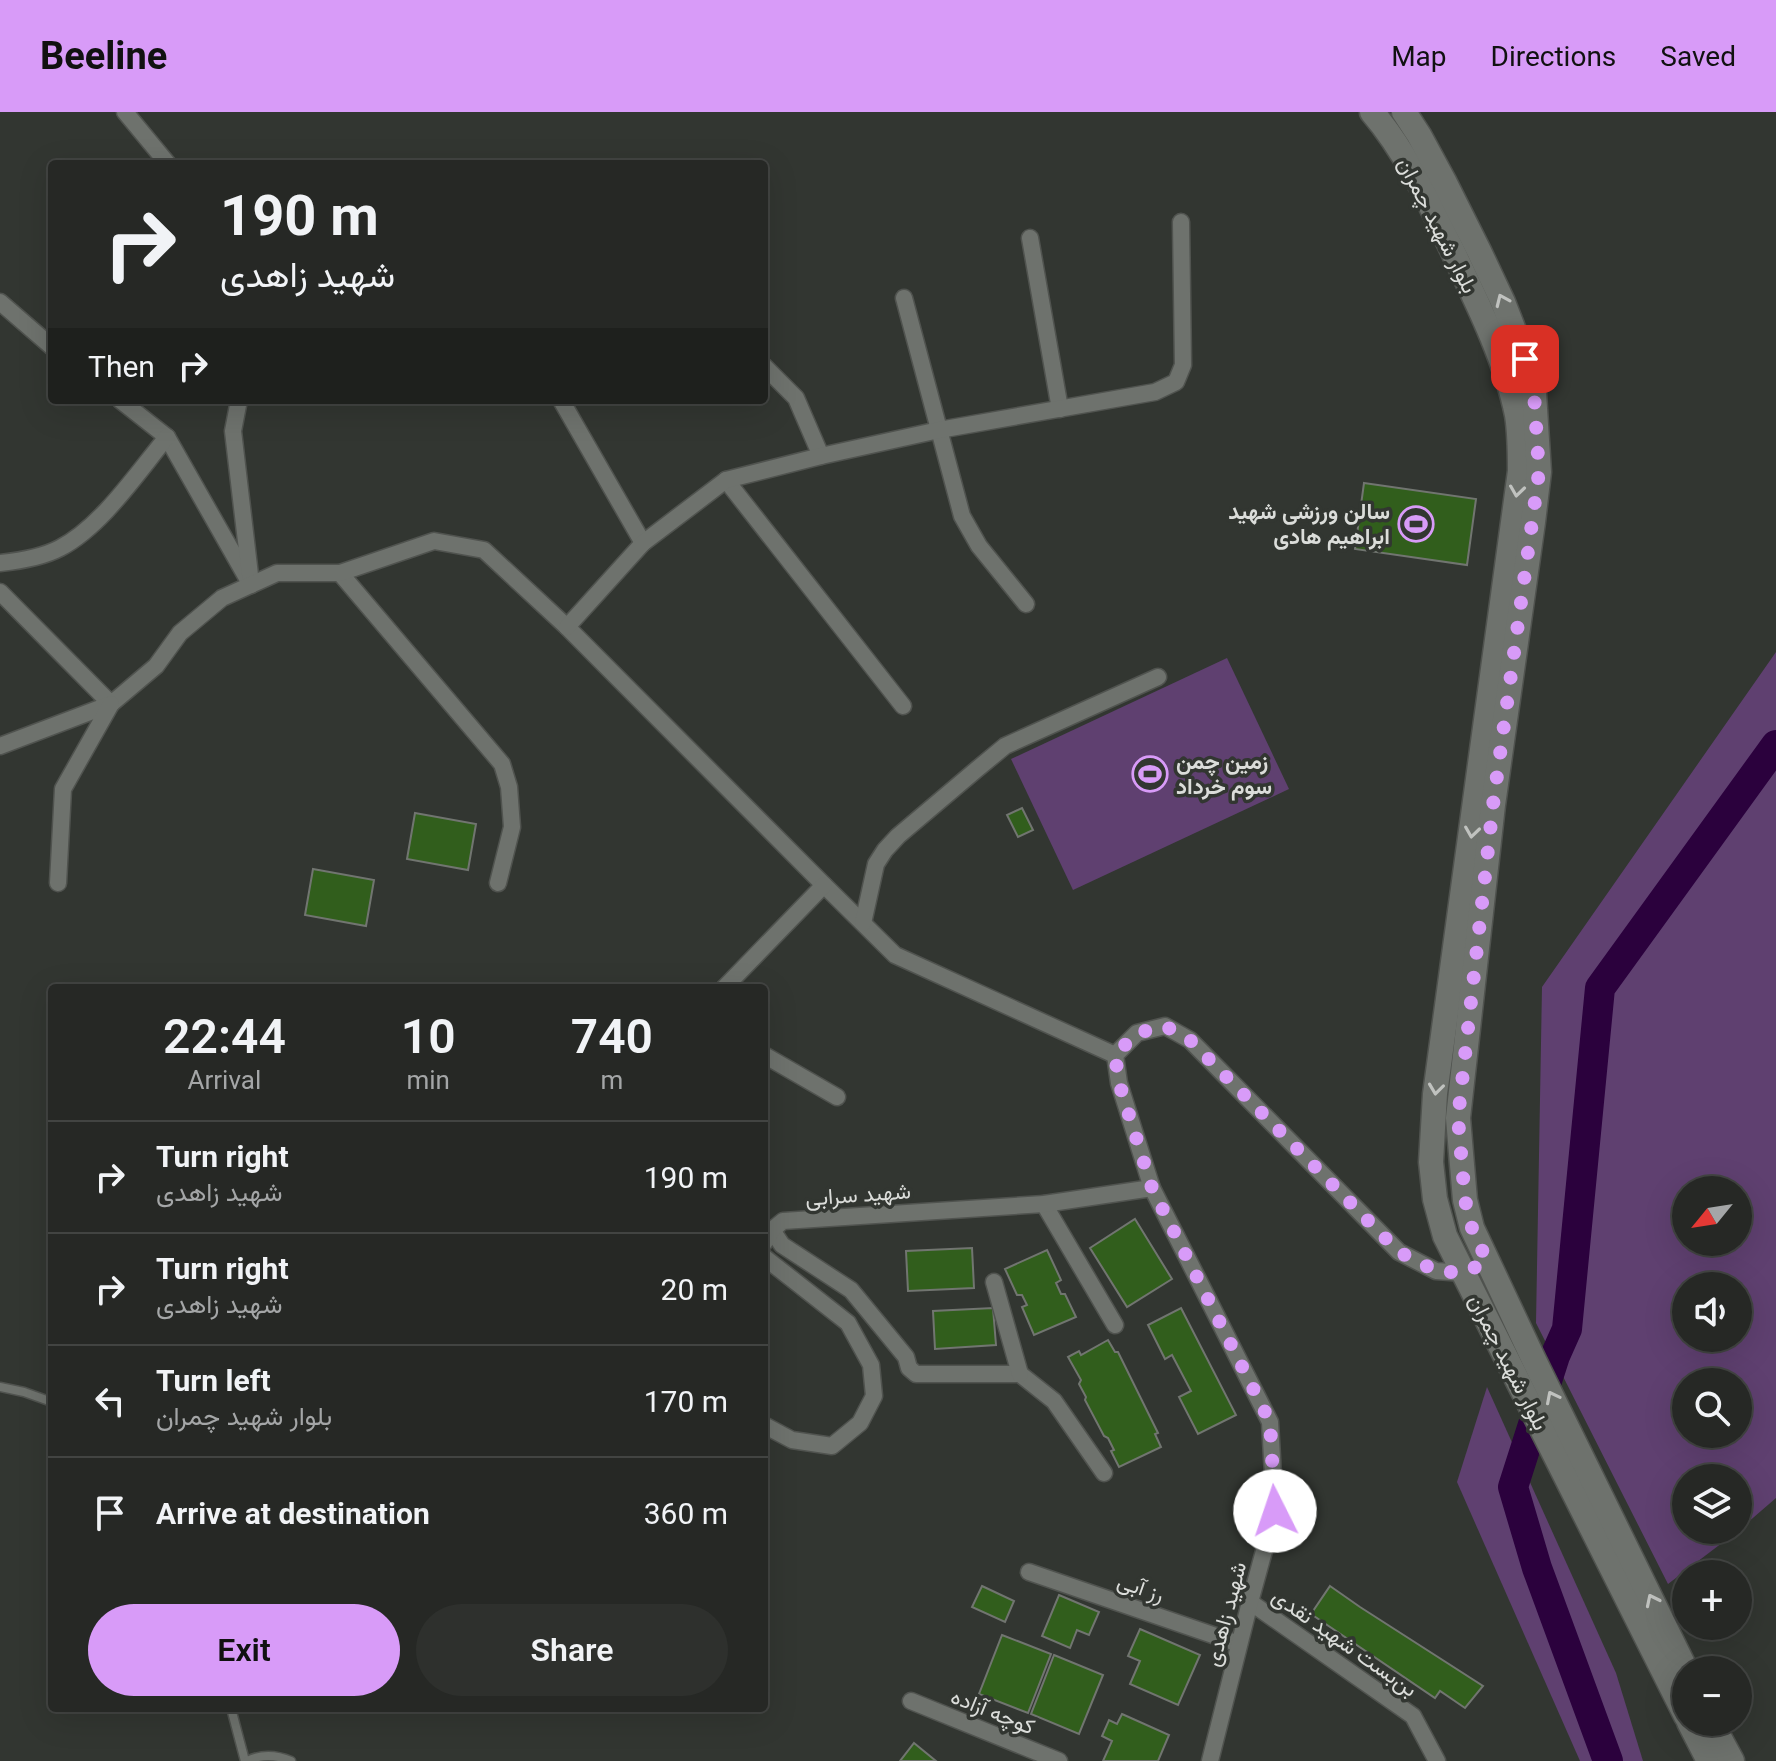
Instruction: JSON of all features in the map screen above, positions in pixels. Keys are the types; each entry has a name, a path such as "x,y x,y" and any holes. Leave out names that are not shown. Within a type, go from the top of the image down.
{"main road":[{"name":"بلوار شهید چمران","path":"1372,112 1405,157 1484,318 1508,383 1520,437 1520,471 1432,1130 1435,1199 1445,1236 1672,1688"},
{"name":"بلوار شهید چمران","path":"1404,112 1445,183 1503,302 1525,359 1534,393 1539,472 1493,805 1458,1118 1465,1200 1472,1228 1487,1261 1679,1656"},
{"path":"1464,1273 1487,1261"},
{"path":"1696,1736 1709,1761"},
{"path":"1719,1736 1732,1761"}],"street":[{"path":"125,112 165,160"},
{"path":"567,627 643,543 726,480 939,430 1155,392 1176,382 1183,365 1181,222"},
{"path":"1030,238 1060,409"},
{"path":"904,298 962,516 979,546 1026,604"},
{"path":"0,302 48,344"},
{"path":"768,370 796,398 821,456"},
{"path":"125,404 167,437 251,585"},
{"path":"238,404 233,431 251,585"},
{"path":"563,404 643,543"},
{"path":"0,563 59,549 96,523 167,437"},
{"path":"726,480 903,706"},
{"path":"0,746 111,704 156,666 180,633 222,598 277,573 340,573 434,541 484,550 567,627 895,955 1115,1055 1137,1033 1165,1026 1190,1040 1399,1252 1436,1271 1464,1273"},
{"path":"340,573 502,764 509,787 512,827 498,883"},
{"path":"0,592 111,704"},
{"path":"863,923 876,864 885,850 976,770 1005,746 1158,677"},
{"path":"58,883 63,789 111,704"},
{"path":"728,984 824,885"},
{"name":"شهید زاهدی","path":"1115,1055 1119,1083 1152,1188 1270,1422 1275,1511 1210,1761"},
{"path":"768,1057 837,1097"},
{"name":"شهید سرابی","path":"768,1234 783,1221 1044,1204 1152,1188"},
{"path":"1044,1204 1115,1325"},
{"name":"شهید سرابی","path":"768,1236 851,1290 906,1357 909,1368 916,1374 1020,1374"},
{"path":"768,1260 848,1323 871,1365 874,1396 860,1423 832,1446 792,1440 768,1427"},
{"path":"994,1282 1020,1374 1054,1401 1104,1473"},
{"name":"رز آبی","path":"1029,1572 1239,1644"},
{"name":"بن‌بست شهید نقدی","path":"1250,1602 1413,1716 1437,1761"},
{"name":"کوچه آزاده","path":"911,1701 1059,1761"}],"lane":[{"path":"0,1387 48,1401"},
{"path":"232,1712 246,1761 269,1756 291,1761"}],"shaded area":[{"path":"1776,652 1776,1498 1752,1519 1752,1464 1672,1464 1672,1544 1721,1544 1700,1560 1672,1560 1672,1581 1668,1584 1536,1323 1542,987"},
{"name":"زمین چمن سوم خرداد","path":"1227,658 1289,789 1073,890 1011,759"},
{"path":"1487,1387 1616,1673 1643,1761 1580,1761 1457,1482"}],"building":[{"name":"سالن ورزشی شهید ابراهیم هادی","path":"1364,483 1476,499 1467,565 1355,549"},
{"path":"1022,808 1033,830 1018,837 1007,815"},
{"path":"415,813 476,824 468,870 407,859"},
{"path":"313,869 374,880 366,926 305,915"},
{"path":"1135,1219 1172,1279 1127,1307 1090,1248"},
{"path":"972,1248 974,1288 908,1291 906,1251"},
{"path":"1047,1250 1061,1280 1056,1283 1076,1317 1034,1335 1022,1307 1027,1305 1022,1295 1017,1295 1005,1269"},
{"path":"993,1308 996,1345 935,1349 933,1311"},
{"path":"1181,1308 1236,1415 1198,1434 1179,1397 1191,1391 1172,1355 1165,1359 1148,1325"},
{"path":"1108,1340 1118,1352 1158,1433 1155,1434 1161,1447 1119,1467 1108,1438 1085,1400 1079,1384 1081,1380 1068,1357 1079,1351 1081,1355"},
{"path":"982,1586 1014,1601 1005,1622 972,1607"},
{"path":"1330,1586 1483,1686 1465,1708 1440,1691 1435,1698 1311,1614"},
{"path":"1059,1595 1099,1612 1089,1635 1077,1630 1070,1648 1042,1636"},
{"path":"1140,1629 1200,1655 1178,1705 1130,1684 1140,1661 1128,1656"},
{"path":"1002,1635 1051,1654 1028,1713 979,1694"},
{"path":"1054,1655 1103,1675 1079,1734 1031,1714"},
{"path":"1122,1714 1169,1735 1158,1761 1103,1761 1112,1741 1102,1736 1109,1720 1117,1724"},
{"path":"914,1743 936,1761 900,1761"}],"waterway":[{"path":"1608,1761 1537,1568 1513,1487 1555,1356 1567,1329 1600,988 1776,745"}],"place":[{"name":"سالن ورزشی شهید ابراهیم هادی","path":"1416,524"},
{"name":"زمین چمن سوم خرداد","path":"1150,774"}],"route":[{"path":"1275,1511 1270,1422 1152,1188 1119,1083 1115,1055 1137,1033 1165,1026 1190,1040 1399,1252 1436,1271 1464,1273 1487,1261 1472,1228 1465,1200 1458,1118 1493,805 1539,472 1534,393 1525,359"}]}
